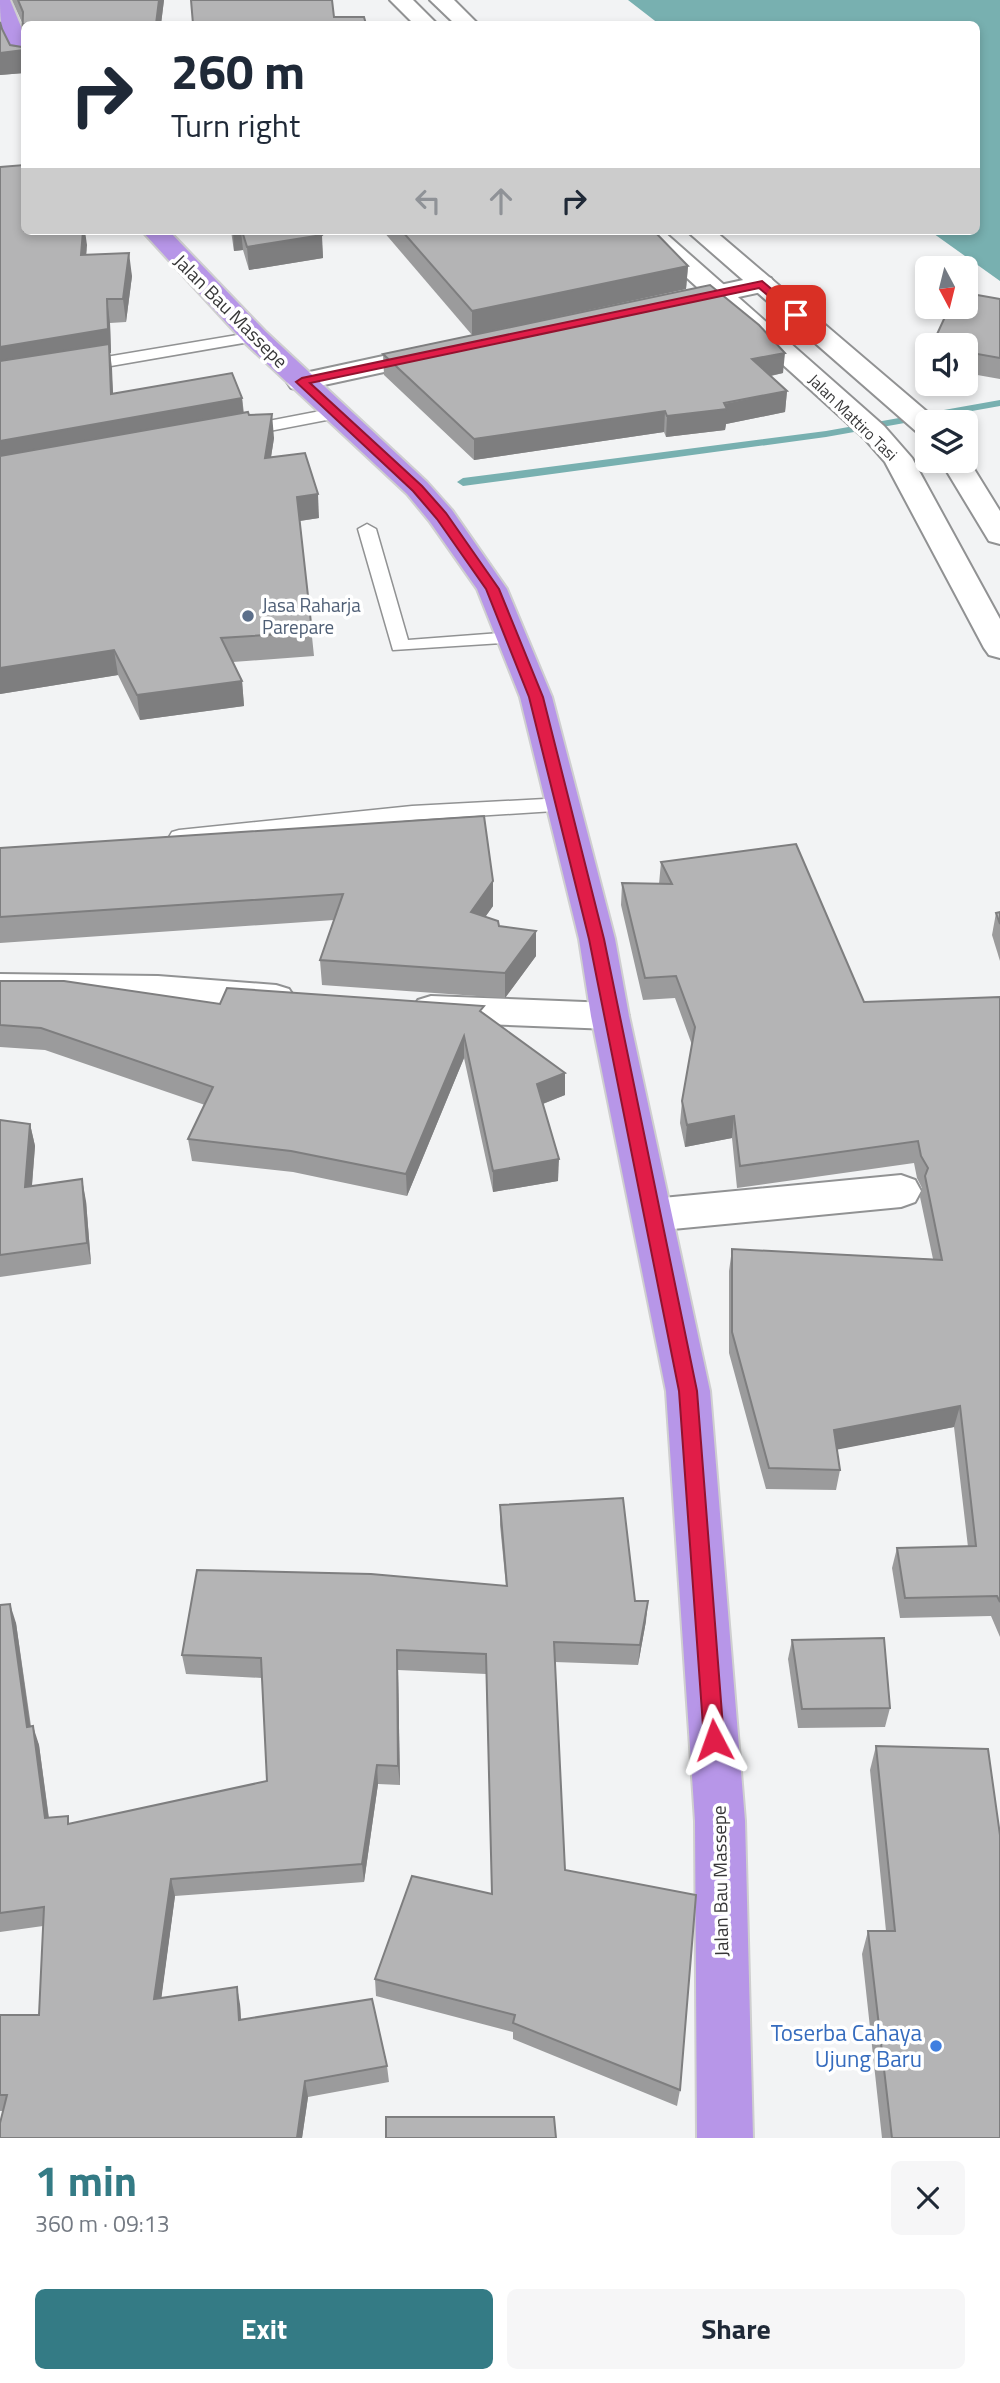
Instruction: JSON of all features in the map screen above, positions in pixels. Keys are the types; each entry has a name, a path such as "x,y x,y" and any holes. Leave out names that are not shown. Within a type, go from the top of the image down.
{"highway":[{"path":"0,1 21,53"},
{"name":"Jalan Bau Massepe","path":"159,235 255,337 417,488 441,516 492,589 536,697 597,939 610,1016 688,1391 720,1821 725,2138"}],"main road":[{"path":"401,0 423,21"},
{"path":"441,0 464,21"},
{"name":"Jalan Mattiro Tasi","path":"652,235 856,416 898,458 1000,648"},
{"name":"Jalan Mattiro Tasi","path":"705,235 915,416"},
{"path":"649,308 762,284"},
{"path":"302,382 462,348"},
{"path":"962,473 1000,535"},
{"path":"0,987 158,989 316,1001"},
{"path":"395,1006 510,1014 610,1016"},
{"path":"652,1214 901,1191"}],"lane":[{"path":"67,368 255,337"},
{"path":"220,435 336,413"},
{"path":"367,529 400,646 512,638"},
{"path":"165,839 412,813 563,804"}],"water":[{"path":"628,0 1000,0 1000,281 978,265 978,256 965,256 936,235 980,235 980,21 655,21"}],"building":[{"path":"18,0 159,0 156,21 23,21 23,12"},
{"path":"191,0 332,0 334,17 364,17 365,21 193,21"},
{"path":"0,22 2,29 10,45 21,47 21,50 0,53"},
{"path":"21,165 21,235 83,235 81,255 129,253 123,299 107,299 108,329 0,347 0,167"},
{"path":"243,235 322,235 247,247"},
{"path":"406,235 658,235 688,266 472,311"},
{"path":"710,285 759,325 785,353 752,359 787,391 724,403 727,409 667,416 665,411 474,439 383,354"},
{"path":"978,295 1000,299 1000,358 978,354 978,333 938,333 944,319 978,319"},
{"path":"109,344 111,394 232,373 242,398 0,441 0,361"},
{"path":"248,412 249,415 272,414 265,458 305,453 318,494 297,497 312,632 221,638 242,681 137,695 114,650 0,668 0,456"},
{"path":"484,816 493,881 471,912 498,921 499,926 536,931 505,973 320,960 343,894 0,917 0,848"},
{"path":"796,844 864,1002 1000,997 1000,1602 997,1596 905,1598 897,1548 976,1546 960,1406 834,1430 840,1470 769,1468 732,1332 732,1249 942,1260 925,1176 928,1168 921,1156 918,1141 740,1166 734,1116 687,1125 682,1101 695,1027 676,976 645,978 622,883 672,884 661,862"},
{"path":"0,981 64,981 220,1004 227,988 484,1006 480,1011 565,1073 537,1084 559,1159 493,1171 464,1036 406,1174 291,1151 188,1139 213,1087 41,1028 0,1025"},
{"path":"0,1120 30,1124 25,1187 82,1179 87,1243 0,1255"},
{"path":"623,1498 635,1601 648,1601 640,1645 554,1642 565,1870 696,1895 680,2090 513,2023 515,2015 375,1979 412,1876 492,1894 486,1654 397,1650 398,1766 377,1765 362,1864 171,1879 154,1999 237,1987 239,2020 372,1999 387,2066 305,2081 297,2138 0,2138 0,2123 7,2095 0,2095 0,2015 39,2015 44,1907 0,1913 0,1605 10,1604 27,1727 33,1726 45,1818 68,1816 68,1824 267,1781 261,1658 182,1655 197,1570 371,1574 507,1586 500,1505"},
{"path":"884,1638 890,1708 802,1709 792,1640"},
{"path":"876,1746 988,1749 1000,1835 1000,2138 892,2138 868,1931 895,1931"},
{"path":"386,2117 554,2117 556,2138 386,2138"}],"waterway":[{"path":"463,482 826,434 1000,403"}],"place":[{"name":"Jasa Raharja Parepare","path":"248,616"},
{"name":"Toserba Cahaya Ujung Baru","path":"936,2046"}],"route":[{"path":"714,1740 688,1391 610,1016 597,939 536,697 492,589 441,516 417,488 302,382 762,284 796,315"}]}
